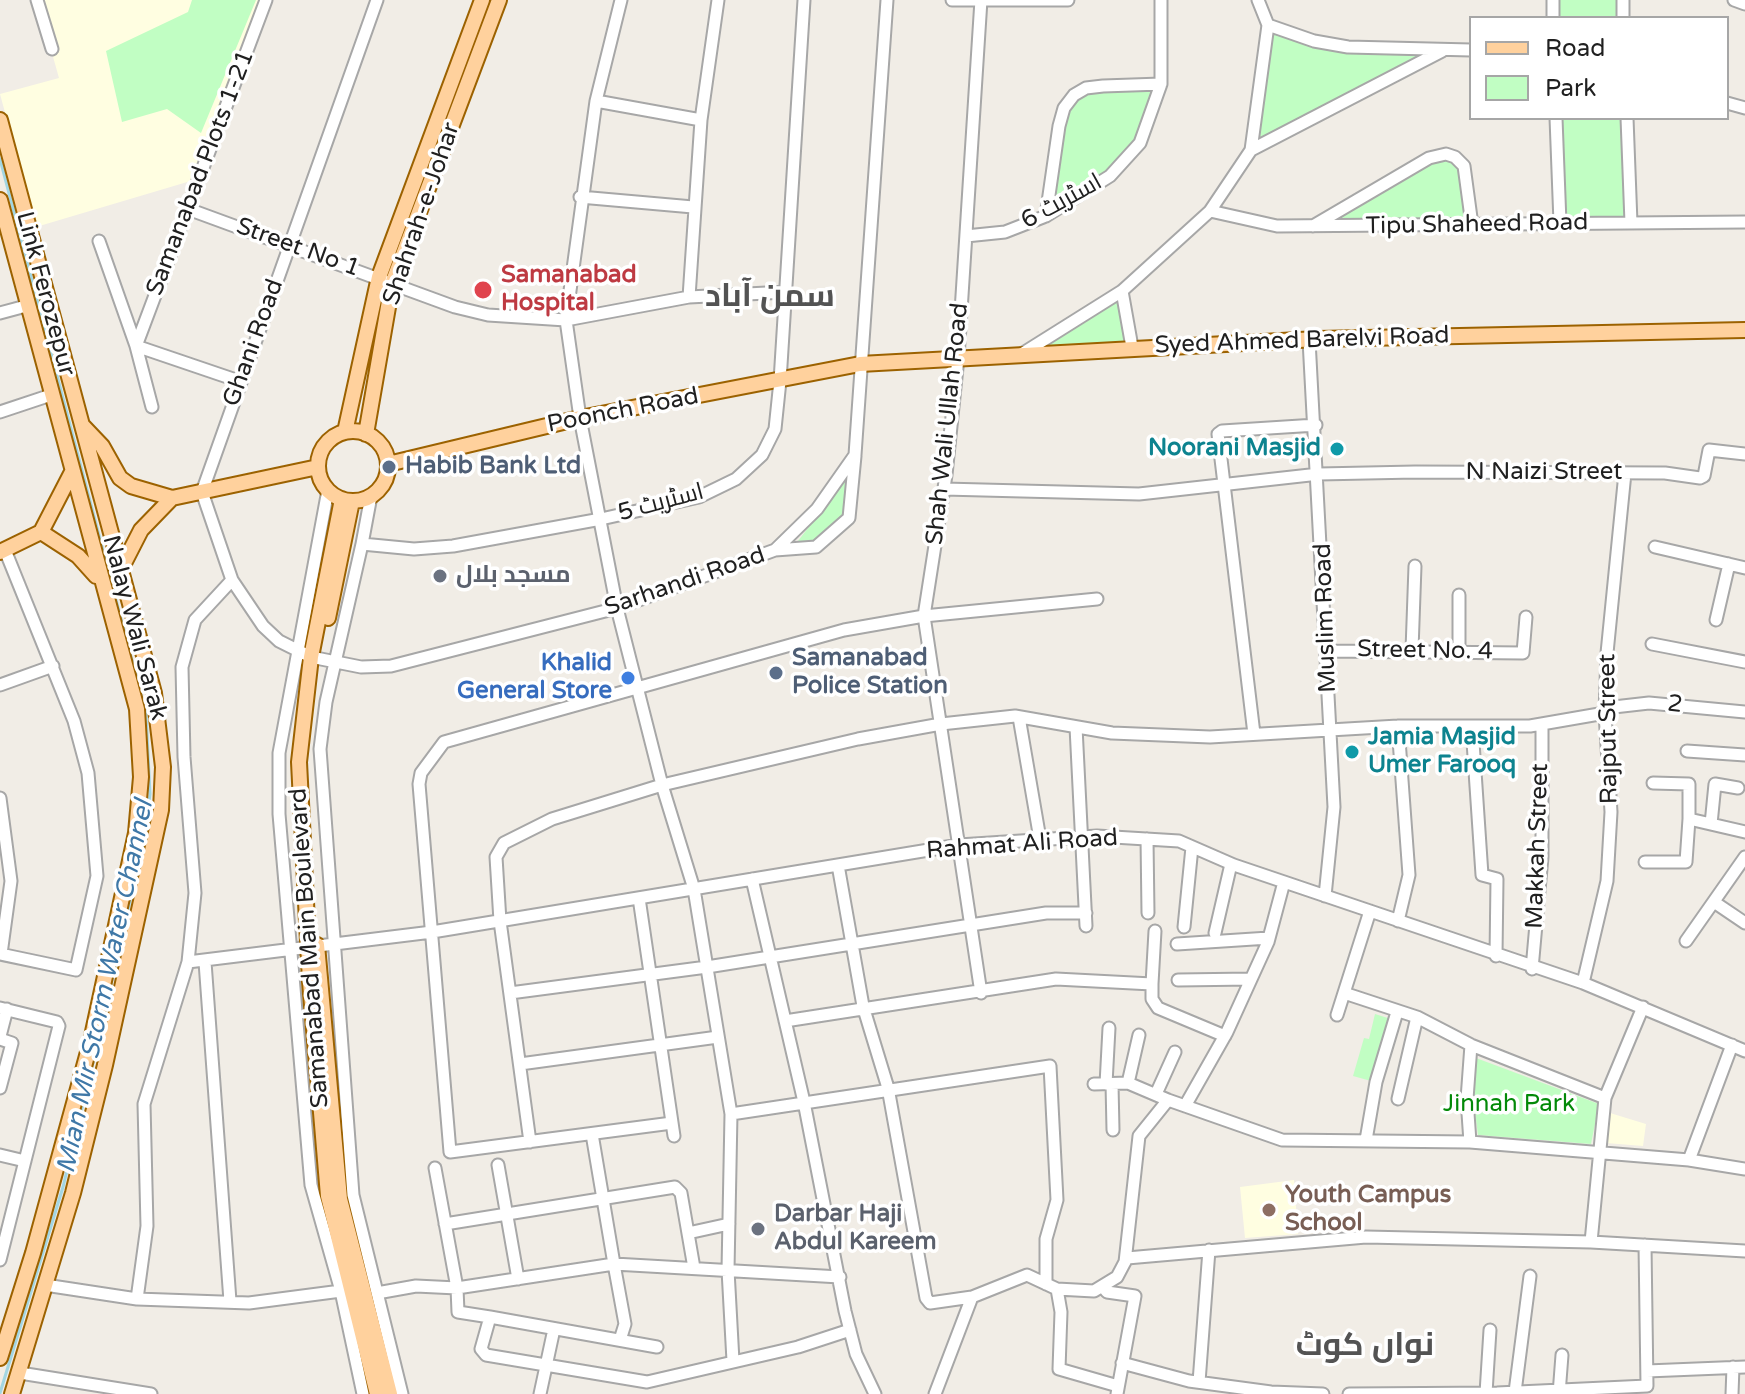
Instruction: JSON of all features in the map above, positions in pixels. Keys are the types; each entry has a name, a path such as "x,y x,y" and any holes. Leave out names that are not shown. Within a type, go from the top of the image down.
{"main road":[{"name":"Shahrah-e-Johar","path":"345,432 386,280 482,0"},
{"name":"Shahrah-e-Johar","path":"366,434 386,280 499,0"},
{"name":"Link Ferozepur","path":"0,120 79,422"},
{"name":"Link Ferozepur","path":"0,200 72,472"},
{"name":"Syed Ahmed Barelvi Road","path":"860,364 1132,347 1309,340 1745,330"},
{"name":"Poonch Road","path":"388,464 580,418 860,364"},
{"path":"79,422 102,446 120,478 138,489 172,498 318,467"},
{"name":"Nalay Wali Sarak","path":"12,1394 105,1065 161,810 163,767 154,693 79,422"},
{"path":"345,432 366,434 381,446 388,464 380,487 371,496 347,500 328,490 318,467 325,445 345,432"},
{"path":"2,551 41,532 72,472"},
{"name":"Nalay Wali Sarak","path":"0,1358 33,1253 85,1060 136,833 141,777 137,709 72,472"},
{"path":"120,571 141,530 172,498"},
{"name":"Samanabad Main Boulevard","path":"347,500 307,752 340,1220 377,1394"},
{"path":"41,532 78,556 94,572 103,590"},
{"path":"85,1060 105,1065"},
{"path":"326,1240 340,1220 363,1237"},
{"name":"Samanabad Main Boulevard","path":"340,1220 390,1394"}],"street":[{"path":"37,0 52,49"},
{"name":"Samanabad Plots 1-21","path":"136,346 266,0"},
{"name":"Ghani Road","path":"202,492 377,0"},
{"path":"621,0 596,101 580,197 566,320 580,418 617,608 662,785 694,889 731,1114 728,1270 733,1361"},
{"path":"689,297 701,120 718,0"},
{"name":"اسٹریٹ 5","path":"362,544 414,549 453,546 601,519 699,497 736,479 762,455 775,429 780,381 804,0"},
{"path":"775,550 816,547 849,518 887,0"},
{"path":"952,0 1067,0"},
{"name":"اسٹریٹ 6","path":"966,236 1005,232 1046,216 1110,176 1140,143 1161,84 1161,0"},
{"path":"1019,355 1122,291 1210,211 1251,150 1268,25 1258,0"},
{"path":"1734,0 1745,4"},
{"name":"Shah Wali Ullah Road","path":"981,1 958,358 944,489 924,616 981,993"},
{"path":"1268,25 1314,41 1348,47 1469,50"},
{"path":"1251,150 1446,49"},
{"path":"1046,216 1059,126 1064,108 1074,95 1086,88 1161,84"},
{"path":"596,101 701,120"},
{"path":"1556,120 1560,223"},
{"path":"1627,120 1631,223"},
{"path":"1313,226 1429,158 1446,154 1455,157 1464,166 1472,225"},
{"path":"580,197 693,207"},
{"name":"Street No 1","path":"188,209 488,315 566,320 689,297 786,292"},
{"name":"Tipu Shaheed Road","path":"1210,211 1277,226 1745,222"},
{"path":"99,241 136,346 152,407"},
{"path":"1122,291 1132,347"},
{"path":"0,313 26,306"},
{"name":"Muslim Road","path":"1309,340 1319,474 1334,807 1325,896"},
{"path":"136,346 239,381"},
{"path":"0,412 51,395"},
{"path":"1254,734 1220,432 1316,425"},
{"name":"N Naizi Street","path":"944,489 1139,494 1319,474 1625,473 1700,478 1704,476 1709,450 1745,454"},
{"name":"Sarhandi Road","path":"322,661 391,666 617,608 775,550 817,509 855,455"},
{"name":"Rajput Street","path":"1583,983 1607,881 1611,812 1605,710 1607,653 1625,473"},
{"path":"328,490 279,753 279,814 311,1185 341,1291 363,1394"},
{"path":"202,492 232,580 263,626 279,641 322,661 362,544 371,496"},
{"path":"1655,547 1745,568"},
{"path":"0,798 4,853 11,881 0,954 76,970 97,876 88,773 74,721 53,666 2,551"},
{"path":"1716,620 1729,564"},
{"path":"1412,650 1415,566"},
{"path":"137,1299 147,1226 144,1104 188,962 195,893 184,757 182,667 195,620 232,580"},
{"path":"1459,595 1459,651"},
{"path":"672,1123 450,1152 419,778 444,742 844,630 924,616 1097,599"},
{"name":"Street No. 4","path":"1327,651 1523,653 1526,617"},
{"path":"1652,644 1745,662"},
{"path":"0,685 53,666"},
{"name":"2","path":"530,1142 500,921 496,857 504,843 552,819 662,785 858,739 941,724 1019,717 1158,736 1398,726 1542,724 1649,703 1745,712"},
{"path":"1019,717 1040,839"},
{"name":"Makkah Street","path":"1532,969 1542,857 1542,724"},
{"path":"1398,726 1409,875 1398,921"},
{"path":"510,993 707,967 1046,913 1086,920 1076,727"},
{"path":"1472,727 1482,875 1496,876 1496,956"},
{"path":"1687,751 1745,755"},
{"path":"1645,862 1686,862 1689,784 1653,783"},
{"path":"1711,824 1715,784 1738,788"},
{"path":"1689,819 1745,832"},
{"name":"Rahmat Ali Road","path":"188,962 432,932 959,845 1084,836 1147,839 1179,841 1231,864 1532,969 1583,983 1745,1051"},
{"path":"1147,839 1148,913"},
{"path":"1184,927 1192,847"},
{"path":"1686,941 1745,857"},
{"path":"1215,933 1231,864"},
{"path":"838,865 865,1010 888,1088 926,1298 930,1303 972,1297 1027,1275 1052,1287 1076,1293 1102,1286 1117,1277 1127,1258 1366,1237 1591,1242 1745,1251"},
{"path":"752,879 804,1102 850,1330 856,1354 875,1394"},
{"path":"1185,1106 1225,1036 1251,979 1269,938 1284,882"},
{"path":"639,898 674,1136"},
{"path":"1714,902 1745,923"},
{"path":"1337,1015 1370,911"},
{"path":"1155,931 1153,1005 1225,1036"},
{"path":"1177,944 1269,938"},
{"path":"319,948 353,1195 402,1394"},
{"path":"205,962 230,1301"},
{"path":"785,1021 1056,979 1152,984"},
{"path":"1178,980 1251,979"},
{"path":"1344,993 1417,1017 1471,1045 1605,1098"},
{"path":"1591,1242 1605,1098 1643,1007"},
{"path":"0,1088 12,1043 0,1038 3,1009 57,1022 59,1026 0,1260"},
{"path":"1366,1140 1376,1082 1397,1012"},
{"path":"1398,1099 1417,1017"},
{"path":"1109,1028 1104,1084 1113,1130"},
{"path":"1128,1083 1139,1035"},
{"path":"520,1064 718,1037"},
{"path":"1470,1142 1467,1099 1471,1045"},
{"path":"1689,1160 1732,1045"},
{"path":"1156,1094 1175,1052"},
{"path":"731,1114 1050,1066 1057,1200 1046,1239 1052,1287 1061,1312 1059,1369 1118,1390 1135,1296 1107,1292 1102,1286"},
{"path":"1104,1084 1128,1083 1282,1140 1470,1142 1689,1160 1745,1169"},
{"path":"1124,1263 1139,1136 1168,1100"},
{"path":"592,1134 625,1324 620,1340"},
{"path":"0,1155 25,1161"},
{"path":"498,1165 518,1279"},
{"path":"435,1168 457,1288 458,1312 657,1347"},
{"path":"445,1224 679,1189 694,1268"},
{"path":"688,1233 729,1224"},
{"path":"1349,1394 1497,1394 1637,1390 1647,1386 1645,1245"},
{"path":"1185,1394 1194,1382 1209,1250"},
{"path":"377,1293 416,1286 457,1288 614,1264 840,1277"},
{"path":"1515,1392 1530,1276"},
{"path":"45,1285 137,1299 249,1303 341,1291"},
{"path":"935,1394 972,1297"},
{"path":"490,1317 483,1353 647,1382 798,1347 850,1330"},
{"path":"540,1394 554,1329"},
{"path":"1486,1393 1490,1330"},
{"path":"1559,1392 1562,1355"},
{"path":"1122,1363 1194,1382 1271,1393 1323,1394"},
{"path":"1647,1371 1739,1367 1732,1394"},
{"path":"20,1373 151,1394"}],"shaded area":[{"path":"37,0 265,0 194,180 36,227 0,94 59,78"},
{"path":"1610,1113 1646,1124 1643,1146 1606,1143"},
{"name":"Youth Campus School","path":"1294,1180 1298,1234 1245,1238 1240,1187"}],"green space":[{"path":"192,0 256,0 201,133 167,109 122,122 106,51 188,12"},
{"path":"1553,0 1625,0 1626,16 1553,16"},
{"path":"1267,22 1314,41 1446,49 1251,150"},
{"path":"1161,84 1140,143 1110,176 1046,216 1064,108 1086,88"},
{"path":"1556,120 1628,120 1631,223 1560,223"},
{"path":"1446,154 1464,166 1472,225 1313,226"},
{"path":"1122,291 1132,347 1019,355"},
{"path":"848,476 844,515 816,541 798,541"},
{"path":"1375,1014 1391,1019 1371,1081 1353,1076 1364,1038 1369,1039"},
{"name":"Jinnah Park","path":"1476,1058 1599,1104 1591,1144 1478,1135 1473,1097"}],"waterway":[{"name":"Mian Mir Storm Water Channel","path":"0,159 146,714 150,794 144,839 105,1011"},
{"name":"Mian Mir Storm Water Channel","path":"0,1393 63,1187 97,1046"}],"place":[{"name":"Samanabad Hospital","path":"483,290"},
{"name":"Noorani Masjid","path":"1337,449"},
{"name":"Habib Bank Ltd","path":"389,467"},
{"name":"مسجد بلال","path":"440,576"},
{"name":"Samanabad Police Station","path":"776,673"},
{"name":"Khalid General Store","path":"628,678"},
{"name":"Jamia Masjid Umer Farooq","path":"1352,752"},
{"name":"Youth Campus School","path":"1269,1210"},
{"name":"Darbar Haji Abdul Kareem","path":"758,1229"}],"district":[{"name":"سمن آباد","path":"770,298"},
{"name":"نواں کوٹ","path":"1365,1347"}]}
